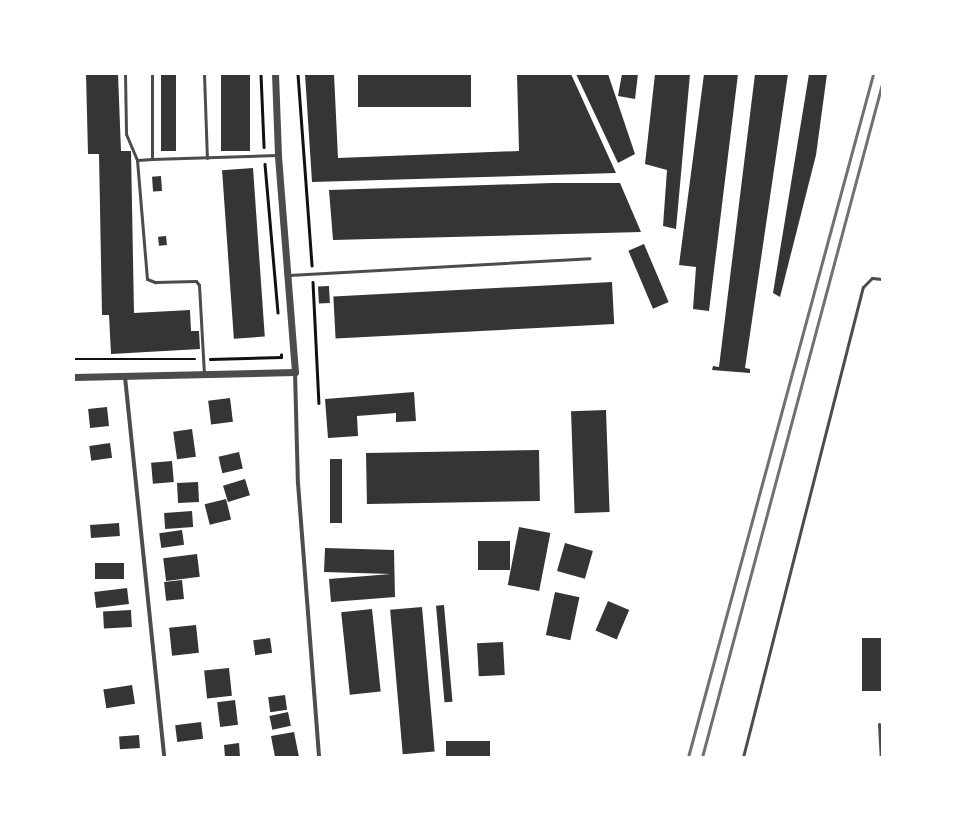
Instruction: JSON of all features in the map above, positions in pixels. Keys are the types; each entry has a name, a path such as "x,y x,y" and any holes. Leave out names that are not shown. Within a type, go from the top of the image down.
{"street":[{"path":"276,74 278,155 294,372 298,483 319,757"},
{"path":"74,377 204,376 294,372"},
{"path":"125,377 164,757"}],"lane":[{"path":"125,74 126,134 137,160 147,279 154,282 196,281 198,285 204,376"},
{"path":"152,74 152,159"},
{"path":"204,74 206,158"},
{"path":"137,160 278,155"},
{"path":"288,275 590,258"},
{"path":"743,757 863,287 872,278 882,279"},
{"path":"880,724 881,757"}],"path":[{"path":"261,74 265,155 278,319"},
{"path":"298,74 312,273 319,403"},
{"path":"74,359 203,359 281,357 281,350"}],"building":[{"path":"86,74 118,74 121,151 131,151 134,313 190,310 191,331 199,331 200,349 111,354 109,315 102,315 99,154 88,154"},
{"path":"161,74 176,74 176,151 161,151"},
{"path":"221,74 250,74 250,151 221,151"},
{"path":"305,74 334,74 338,158 519,151 517,74 571,74 616,173 312,182"},
{"path":"358,74 471,74 471,107 358,107"},
{"path":"576,74 608,74 635,154 618,163"},
{"path":"622,74 638,74 635,99 618,96"},
{"path":"655,74 690,74 676,229 663,226 667,170 645,164"},
{"path":"704,74 738,74 709,311 693,309 696,267 679,265"},
{"path":"755,74 788,74 745,368 750,369 750,373 712,370 713,366 719,367"},
{"path":"809,74 827,74 816,155 780,297 773,293"},
{"path":"253,168 265,337 234,339 222,170"},
{"path":"161,176 162,191 153,192 152,177"},
{"path":"552,183 620,183 641,232 333,240 329,190"},
{"path":"166,236 167,245 159,246 158,237"},
{"path":"644,244 669,302 653,309 628,251"},
{"path":"612,282 614,324 336,339 333,297"},
{"path":"329,286 330,303 319,304 318,287"},
{"path":"414,392 416,421 396,422 396,413 357,416 358,436 328,438 325,399"},
{"path":"230,398 233,422 211,425 208,401"},
{"path":"107,407 109,426 90,428 88,409"},
{"path":"606,410 610,512 575,513 571,411"},
{"path":"192,429 196,457 177,459 173,432"},
{"path":"110,443 112,458 91,461 89,446"},
{"path":"539,450 540,501 367,504 366,453"},
{"path":"239,452 243,469 222,473 219,457"},
{"path":"330,459 342,459 342,523 330,523"},
{"path":"172,461 174,482 153,484 151,463"},
{"path":"245,479 250,495 228,502 223,486"},
{"path":"198,482 199,502 178,503 177,483"},
{"path":"226,499 231,519 210,525 205,504"},
{"path":"192,511 193,527 165,529 164,513"},
{"path":"119,523 120,536 91,538 90,525"},
{"path":"519,527 550,533 539,591 508,585"},
{"path":"182,530 184,545 161,548 159,533"},
{"path":"478,541 510,541 510,570 478,570"},
{"path":"565,543 593,551 585,579 557,571"},
{"path":"325,548 394,550 395,597 331,602 329,579 391,574 324,572"},
{"path":"197,554 200,577 166,581 163,558"},
{"path":"95,563 124,563 124,579 95,579"},
{"path":"182,580 184,599 166,601 164,582"},
{"path":"127,588 129,604 96,608 94,592"},
{"path":"555,592 579,597 570,640 546,635"},
{"path":"608,601 629,610 617,639 595,630"},
{"path":"444,605 452,702 444,702 436,606"},
{"path":"422,607 435,751 403,754 390,610"},
{"path":"372,609 381,692 350,695 341,612"},
{"path":"131,610 132,627 104,628 103,611"},
{"path":"196,625 199,653 172,656 169,628"},
{"path":"270,638 272,653 255,655 253,640"},
{"path":"862,638 882,638 882,691 862,691"},
{"path":"503,642 505,675 479,676 477,643"},
{"path":"229,668 232,696 207,698 204,671"},
{"path":"132,685 135,704 106,708 103,690"},
{"path":"285,695 287,710 270,712 268,697"},
{"path":"235,700 238,725 220,727 217,702"},
{"path":"288,712 291,726 272,730 269,716"},
{"path":"201,722 203,739 177,742 175,725"},
{"path":"294,732 299,757 275,757 271,736"},
{"path":"139,735 140,748 120,749 119,736"},
{"path":"446,741 490,741 490,757 446,757"},
{"path":"239,743 240,757 225,757 224,745"}],"railway":[{"path":"688,757 873,74"},
{"path":"702,757 882,84"}]}
